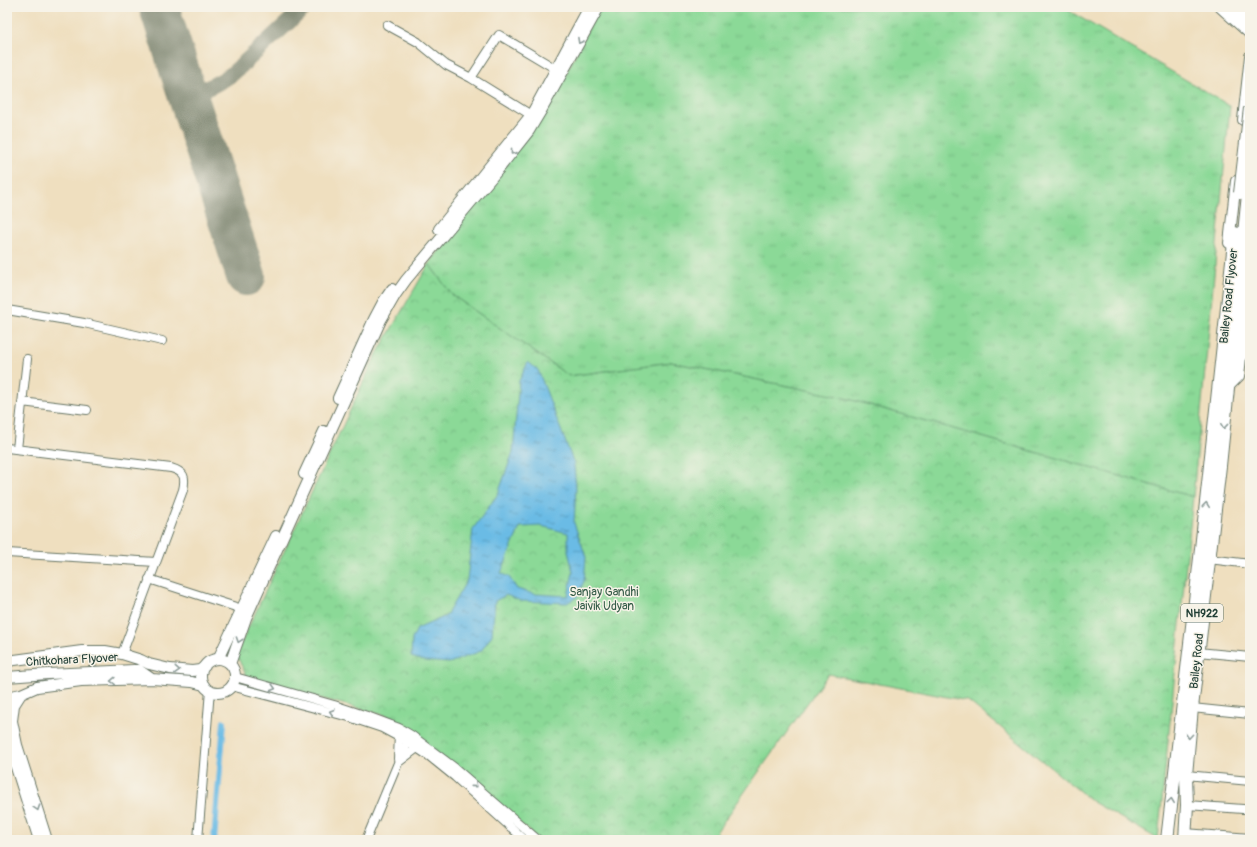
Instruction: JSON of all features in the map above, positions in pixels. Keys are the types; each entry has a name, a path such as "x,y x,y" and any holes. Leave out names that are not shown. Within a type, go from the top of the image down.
{"highway":[{"name":"Bailey Road Flyover","path":"1223,388 1244,194 1248,113"},
{"name":"Bailey Road Flyover","path":"1244,194 1250,175"},
{"name":"Bailey Road","path":"1183,838 1187,805 1186,781 1192,708 1220,466 1223,388"},
{"name":"Bailey Road","path":"1166,840 1200,558 1223,388"},
{"path":"1183,838 1186,781"}],"main road":[{"path":"218,660 348,376 389,292 531,114 589,7"},
{"path":"230,664 249,612 378,327 396,294 524,138 541,111 599,7"},
{"path":"1220,7 1250,34"},
{"path":"1232,7 1250,24"},
{"path":"1250,56 1248,113 1215,381 1223,388 1239,376 1249,301 1250,273"},
{"path":"7,661 82,651 105,651 122,654 149,664 170,669 192,671 200,670 209,662 218,660 230,664 234,671 233,682 229,689 216,693 207,687 192,682 152,679 81,682 37,687 21,694 7,697"},
{"name":"Chitkohara Flyover","path":"7,677 136,670 149,664"},
{"path":"205,666 202,672 202,678 207,687"},
{"path":"136,670 152,679"},
{"path":"21,694 14,705 12,721 17,745 47,840"},
{"path":"7,739 39,840"}],"street":[{"path":"387,25 418,42 446,65 471,78 531,114"},
{"path":"471,78 499,35 556,69"},
{"path":"7,310 84,323 162,341"},
{"path":"17,449 27,359"},
{"path":"22,402 87,410"},
{"path":"7,448 171,468 182,473 184,478 183,490 122,654"},
{"path":"7,553 156,562"},
{"path":"1209,559 1250,564"},
{"path":"149,579 242,609"},
{"path":"1198,652 1250,657"},
{"path":"233,682 334,705 399,728 525,840"},
{"path":"233,682 349,717 382,728 399,737 410,738"},
{"path":"198,840 207,687"},
{"path":"1192,708 1250,714"},
{"path":"398,763 399,728"},
{"path":"366,840 410,738"},
{"path":"398,763 420,746"},
{"path":"420,746 455,768 538,840"},
{"path":"1186,781 1250,781"},
{"path":"1187,805 1243,809"},
{"path":"1183,838 1250,838"}],"green space":[{"path":"599,7 1066,7 1066,9 1230,106 1193,497 841,397 671,362 569,376 452,295 429,264 551,104"},
{"name":"Sanjay Gandhi Jaivik Udyan","path":"429,264 452,295 569,376 671,362 841,397 1193,497 1158,839 1093,802 968,701 828,674 717,831 714,840 539,840 490,797 388,716 248,679 236,654 375,357"}],"water":[{"path":"528,362 538,370 574,464 576,489 574,523 586,557 584,581 577,597 567,603 521,601 506,595 495,601 492,635 481,651 449,663 425,661 411,657 412,639 417,629 446,616 467,580 473,529 498,494 513,452 519,381","holes":["541,526 568,533 568,551 573,572 568,596 534,594 517,589 509,577 501,573 520,527"]}],"waterway":[{"path":"214,840 224,722"}],"taxiway":[{"path":"184,87 190,92 201,91 229,76 305,7"}],"runway":[{"path":"159,7 246,276"}]}
